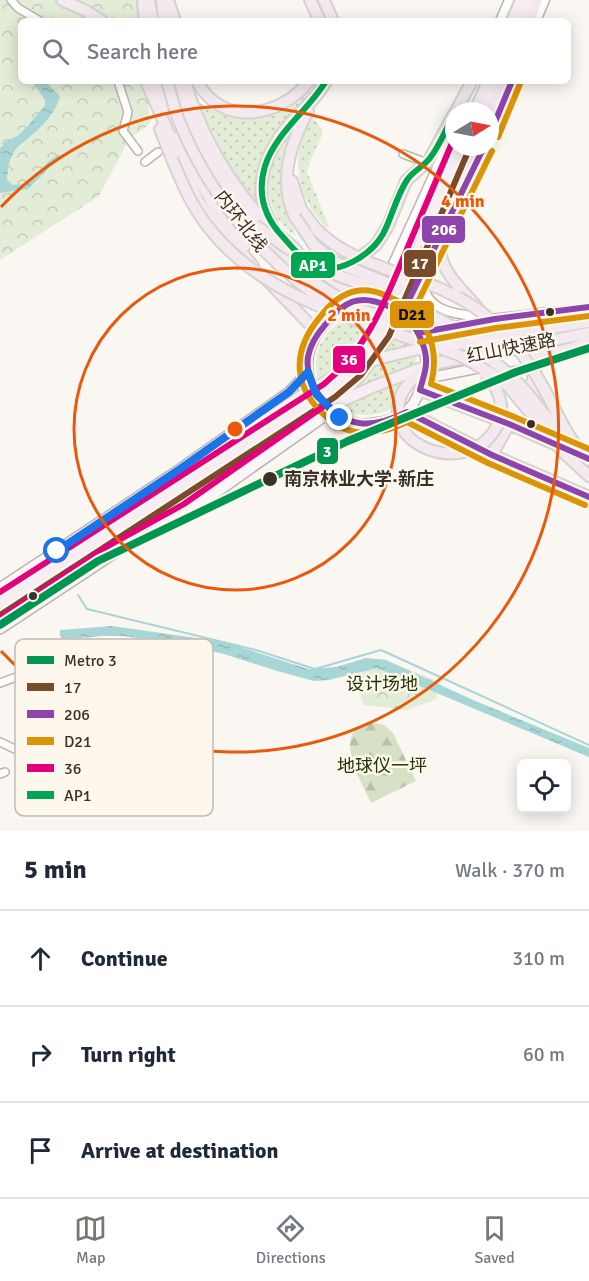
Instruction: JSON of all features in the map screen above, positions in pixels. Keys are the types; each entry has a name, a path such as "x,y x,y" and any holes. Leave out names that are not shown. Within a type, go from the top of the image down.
{"highway":[{"path":"62,0 86,10 98,18"},
{"path":"143,0 145,18"},
{"path":"164,18 166,0"},
{"path":"166,0 172,18"},
{"path":"310,0 319,18"},
{"path":"324,0 332,18"},
{"path":"530,18 537,0"},
{"path":"151,84 158,122 193,205 208,227 229,249 262,277 316,304 459,355 477,365 508,386 548,436 589,476"},
{"path":"151,84 205,192 220,216 278,293 317,332"},
{"name":"内环北线","path":"168,84 179,121 226,206 261,248 293,279 327,303 362,322"},
{"name":"内环北线","path":"178,84 191,121 206,153 227,189 255,225"},
{"path":"186,84 206,136 260,217 311,264 322,269 360,257 376,245 387,226 406,181 429,160 445,130"},
{"path":"199,84 216,104 229,110 248,113 266,112 281,105 297,95 306,84"},
{"path":"277,232 263,208 261,189 264,168 273,147 324,84"},
{"path":"461,102 471,84"},
{"path":"495,102 503,84"},
{"path":"313,100 294,138 286,176 287,190 298,213 314,244 335,262 405,290"},
{"path":"468,156 446,207 440,228 441,261 449,276 522,355 542,385 574,450"},
{"path":"298,213 344,252 435,286 483,313"},
{"path":"255,225 359,299"},
{"path":"255,225 303,273 346,302 363,310 451,338 469,346 492,361 528,394 574,450"},
{"path":"311,264 364,284 390,291 405,290"},
{"name":"红山快速路","path":"405,290 438,320 468,331 488,334 589,322"},
{"path":"541,314 589,312"},
{"name":"红山快速路","path":"433,364 589,333"},
{"path":"574,450 547,421 537,404 532,383 539,356 589,342"},
{"path":"433,364 408,385 401,398 399,421 408,437 418,446 430,451 454,453 472,450 487,440 497,426 501,414 501,403 495,387 477,365"},
{"path":"421,385 574,450 589,460"},
{"path":"407,412 492,455 589,497"},
{"path":"492,455 509,424"}],"main road":[{"path":"513,18 521,0"},
{"path":"523,18 530,0"},
{"path":"479,102 487,84"},
{"path":"488,102 496,84"},
{"path":"0,603 309,404 346,377 374,343 386,322 456,156"},
{"path":"0,615 334,397 354,381 389,336 468,156"},
{"path":"359,299 376,301 403,312 412,321 426,359 421,385 416,401 407,412 390,421 351,423 340,418 316,394 308,372 308,358 317,332 343,306 359,299"},
{"path":"418,333 495,319 589,307"},
{"path":"100,522 114,519 303,395 344,371 381,358 423,348 518,336 552,328"},
{"path":"570,349 589,346"},
{"path":"421,385 539,356"},
{"path":"115,553 127,539 301,422 375,386 433,364"},
{"path":"0,588 289,392 308,372"},
{"path":"0,629 115,553 189,512 332,411"}],"street":[{"path":"11,0 18,8 35,18"},
{"path":"501,18 509,0"},
{"path":"537,18 544,0"},
{"path":"119,84 128,112 123,131 138,151"},
{"path":"465,102 472,84"},
{"path":"499,112 511,84"},
{"path":"376,301 445,150"},
{"path":"145,162 158,152"},
{"path":"403,154 422,160"},
{"path":"403,312 479,156"},
{"path":"427,265 424,290 428,299 438,307 447,312 495,319"},
{"path":"0,683 15,678"},
{"path":"0,742 15,749"}],"green space":[{"path":"0,0 139,0 140,18 18,18 18,84 146,84 150,124 130,138 99,196 0,260"},
{"path":"307,88 310,89 303,101 275,133 264,152 258,172 258,201 255,201 231,168 198,104 228,115 257,118 284,109"},
{"path":"312,117 323,133 307,172 329,227 325,227 311,208 301,186 299,174 301,138"},
{"path":"295,126 285,149 281,186 296,236 283,225 275,212 270,198 269,182 276,152"},
{"path":"366,315 385,319 402,329 412,346 416,365 412,384 402,401 385,411 366,415 347,411 330,401 320,384 316,365 320,346 330,329 347,319"},
{"name":"设计场地","path":"381,659 435,680 437,699 408,710 364,705 346,665"},
{"name":"地球仪一坪","path":"369,722 384,725 393,733 416,781 371,803 354,766 350,745 351,736 356,729"}],"water":[{"path":"34,84 48,84 60,96 56,107 45,122 14,153 9,164 7,180 13,185 26,184 50,160 60,154 57,160 28,189 0,193 0,149 5,142 17,136 27,127 45,105 45,100"},
{"path":"112,626 204,639 101,636 62,639 60,630"},
{"path":"213,640 225,642 308,669 336,667 366,658 386,660 473,700 589,748 589,757 377,668 329,680 314,681 213,652"}],"waterway":[{"path":"78,595 87,609 211,639"},
{"path":"213,640 256,650 315,669 381,650 589,745"}],"metro line":[{"name":"3","path":"0,625 98,561 348,441 516,372 589,348"}],"transit line":[{"name":"AP1","path":"324,84 284,132 270,154 265,166 262,186 264,204 276,229 293,249 313,265 322,268 343,266 362,256 378,242 407,180 434,153 445,132"},
{"name":"206","path":"499,112 511,84"},
{"name":"D21","path":"499,135 520,84"},
{"name":"36","path":"0,592 324,384 340,370 364,339 383,305 446,156"},
{"name":"17","path":"0,615 335,397 361,375 389,336 466,156"},
{"name":"206","path":"403,312 480,156"},
{"name":"D21","path":"411,316 490,156"},
{"name":"D21","path":"585,505 488,463 407,422 368,433 339,426 318,408 303,384 300,358 304,344 320,317 340,297 360,290 384,295 411,311 427,331 434,356 431,384 589,449"},
{"name":"206","path":"589,459 509,424 420,390 425,373 426,357 418,333 401,312 378,302 360,300 346,305 322,328 310,348 308,357 310,377 319,395 338,415 359,423 370,423 382,422 407,412 492,455 589,497"},
{"name":"206","path":"418,333 495,319 589,307"},
{"name":"D21","path":"420,342 496,328 589,316"},
{"name":"36","path":"0,618 110,545 184,504 327,404"}],"place":[{"name":"南京林业大学·新庄","path":"270,479"}],"route":[{"path":"57,551 180,469 289,392 308,372 316,394 340,418"}]}
